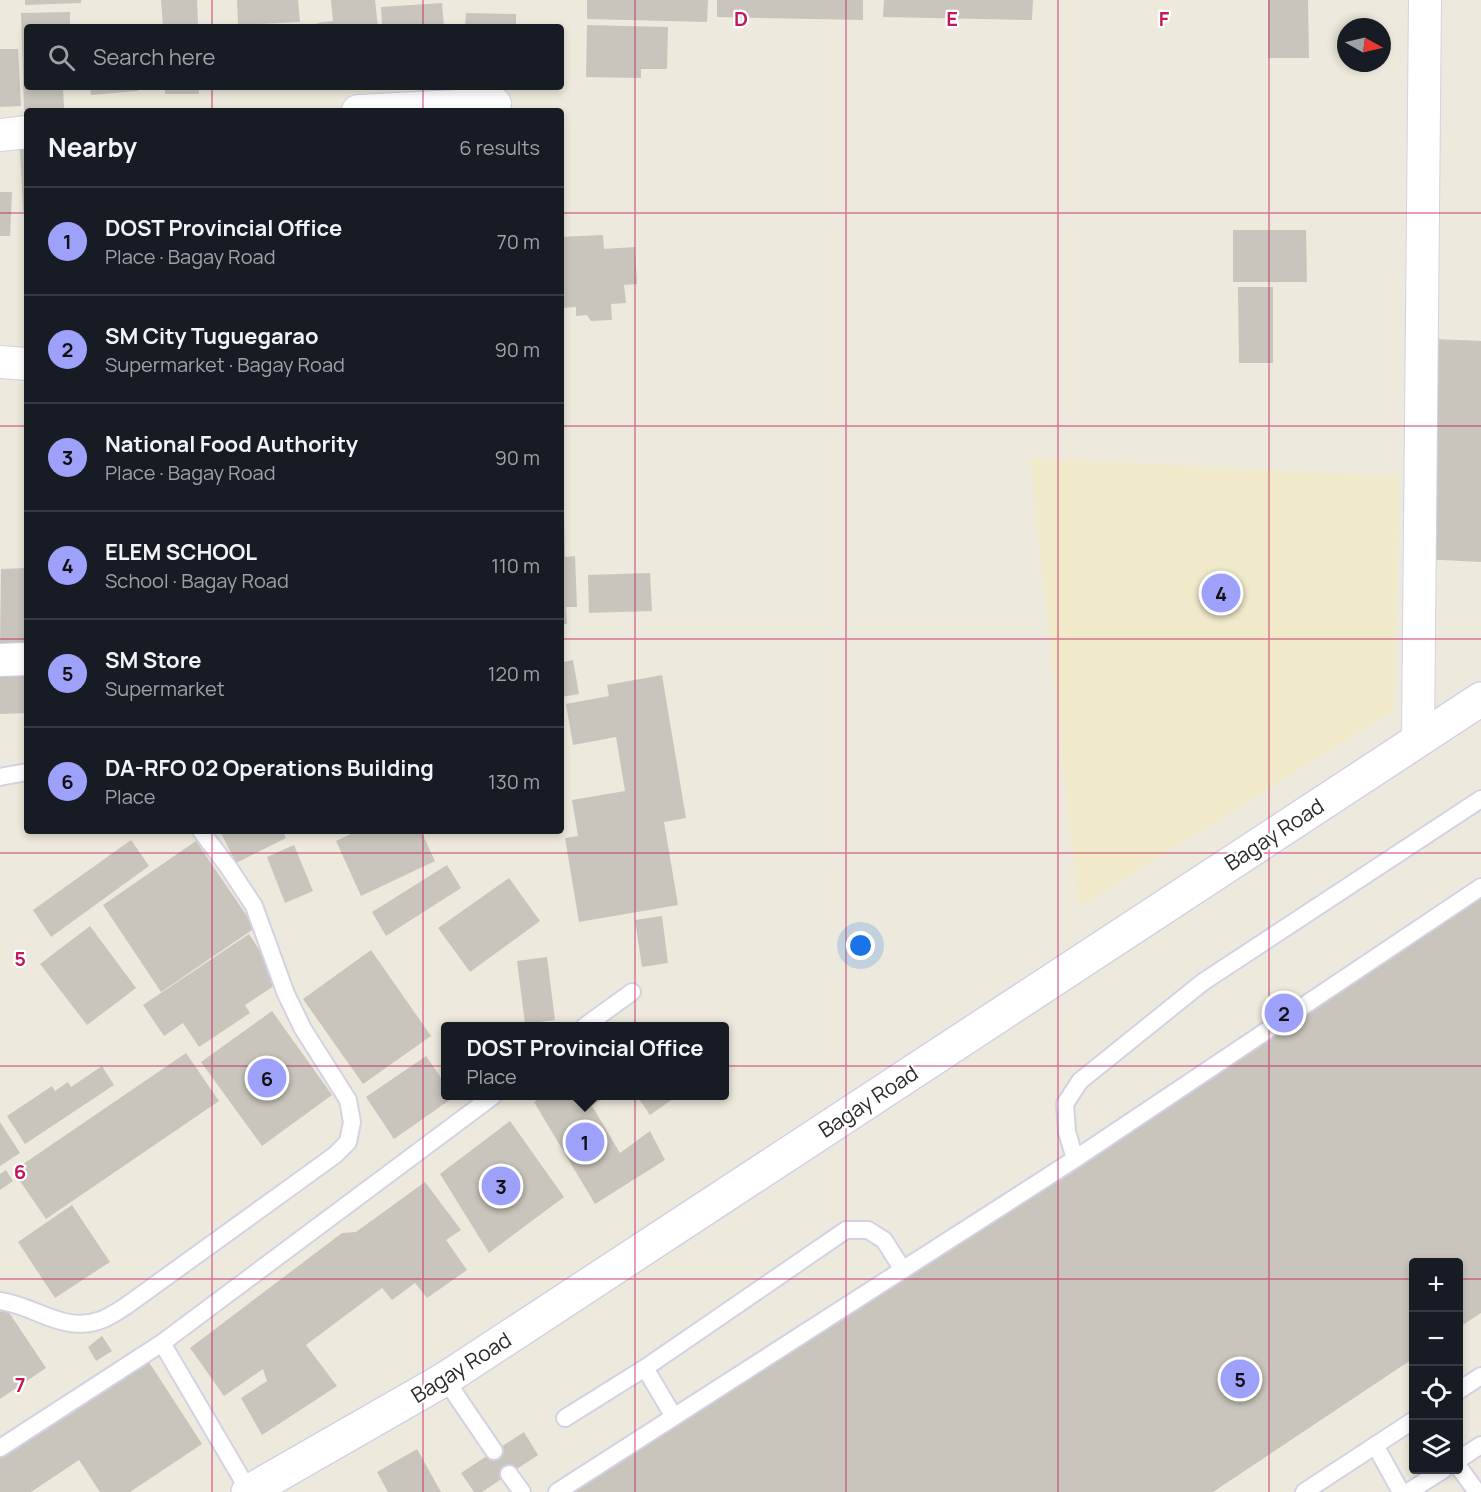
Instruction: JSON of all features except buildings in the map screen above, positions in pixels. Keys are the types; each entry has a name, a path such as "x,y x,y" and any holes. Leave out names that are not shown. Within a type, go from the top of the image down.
{"street":[{"path":"1418,739 1425,0"},
{"path":"417,108 495,104"},
{"path":"0,135 24,132"},
{"path":"0,362 24,364"},
{"path":"0,660 24,659"},
{"name":"Bagay Road","path":"249,1491 445,1379 1481,699"}],"lane":[{"path":"0,777 24,773"},
{"path":"1076,1159 1067,1132 1065,1104 1080,1081 1203,982 1481,799"},
{"path":"0,1301 10,1302 58,1321 75,1325 104,1320 326,1162 348,1142 352,1122 348,1100 303,1029 286,993 254,906 203,834"},
{"path":"557,1492 1076,1159 1481,887"},
{"path":"591,1022 632,992"},
{"path":"0,1449 162,1343 486,1100"},
{"path":"565,1418 645,1368 846,1230 868,1230 884,1240 903,1270"},
{"path":"162,1343 249,1491"},
{"path":"645,1368 674,1417"},
{"path":"1463,1388 1481,1376"},
{"path":"445,1379 494,1451"},
{"path":"1304,1492 1409,1423"},
{"path":"1375,1445 1401,1492"},
{"path":"1463,1457 1481,1445"},
{"path":"1463,1473 1477,1492"},
{"path":"509,1474 522,1492"},
{"path":"1408,1492 1437,1474"}],"shaded area":[{"path":"1030,458 1399,477 1394,710 1079,907"}],"place":[{"name":"ELEM SCHOOL","path":"1221,593"},
{"name":"SM City Tuguegarao","path":"1284,1013"},
{"name":"DA-RFO 02 Operations Building","path":"267,1078"},
{"name":"DOST Provincial Office","path":"585,1142"},
{"name":"National Food Authority","path":"501,1186"},
{"name":"SM Store","path":"1240,1379"}]}
